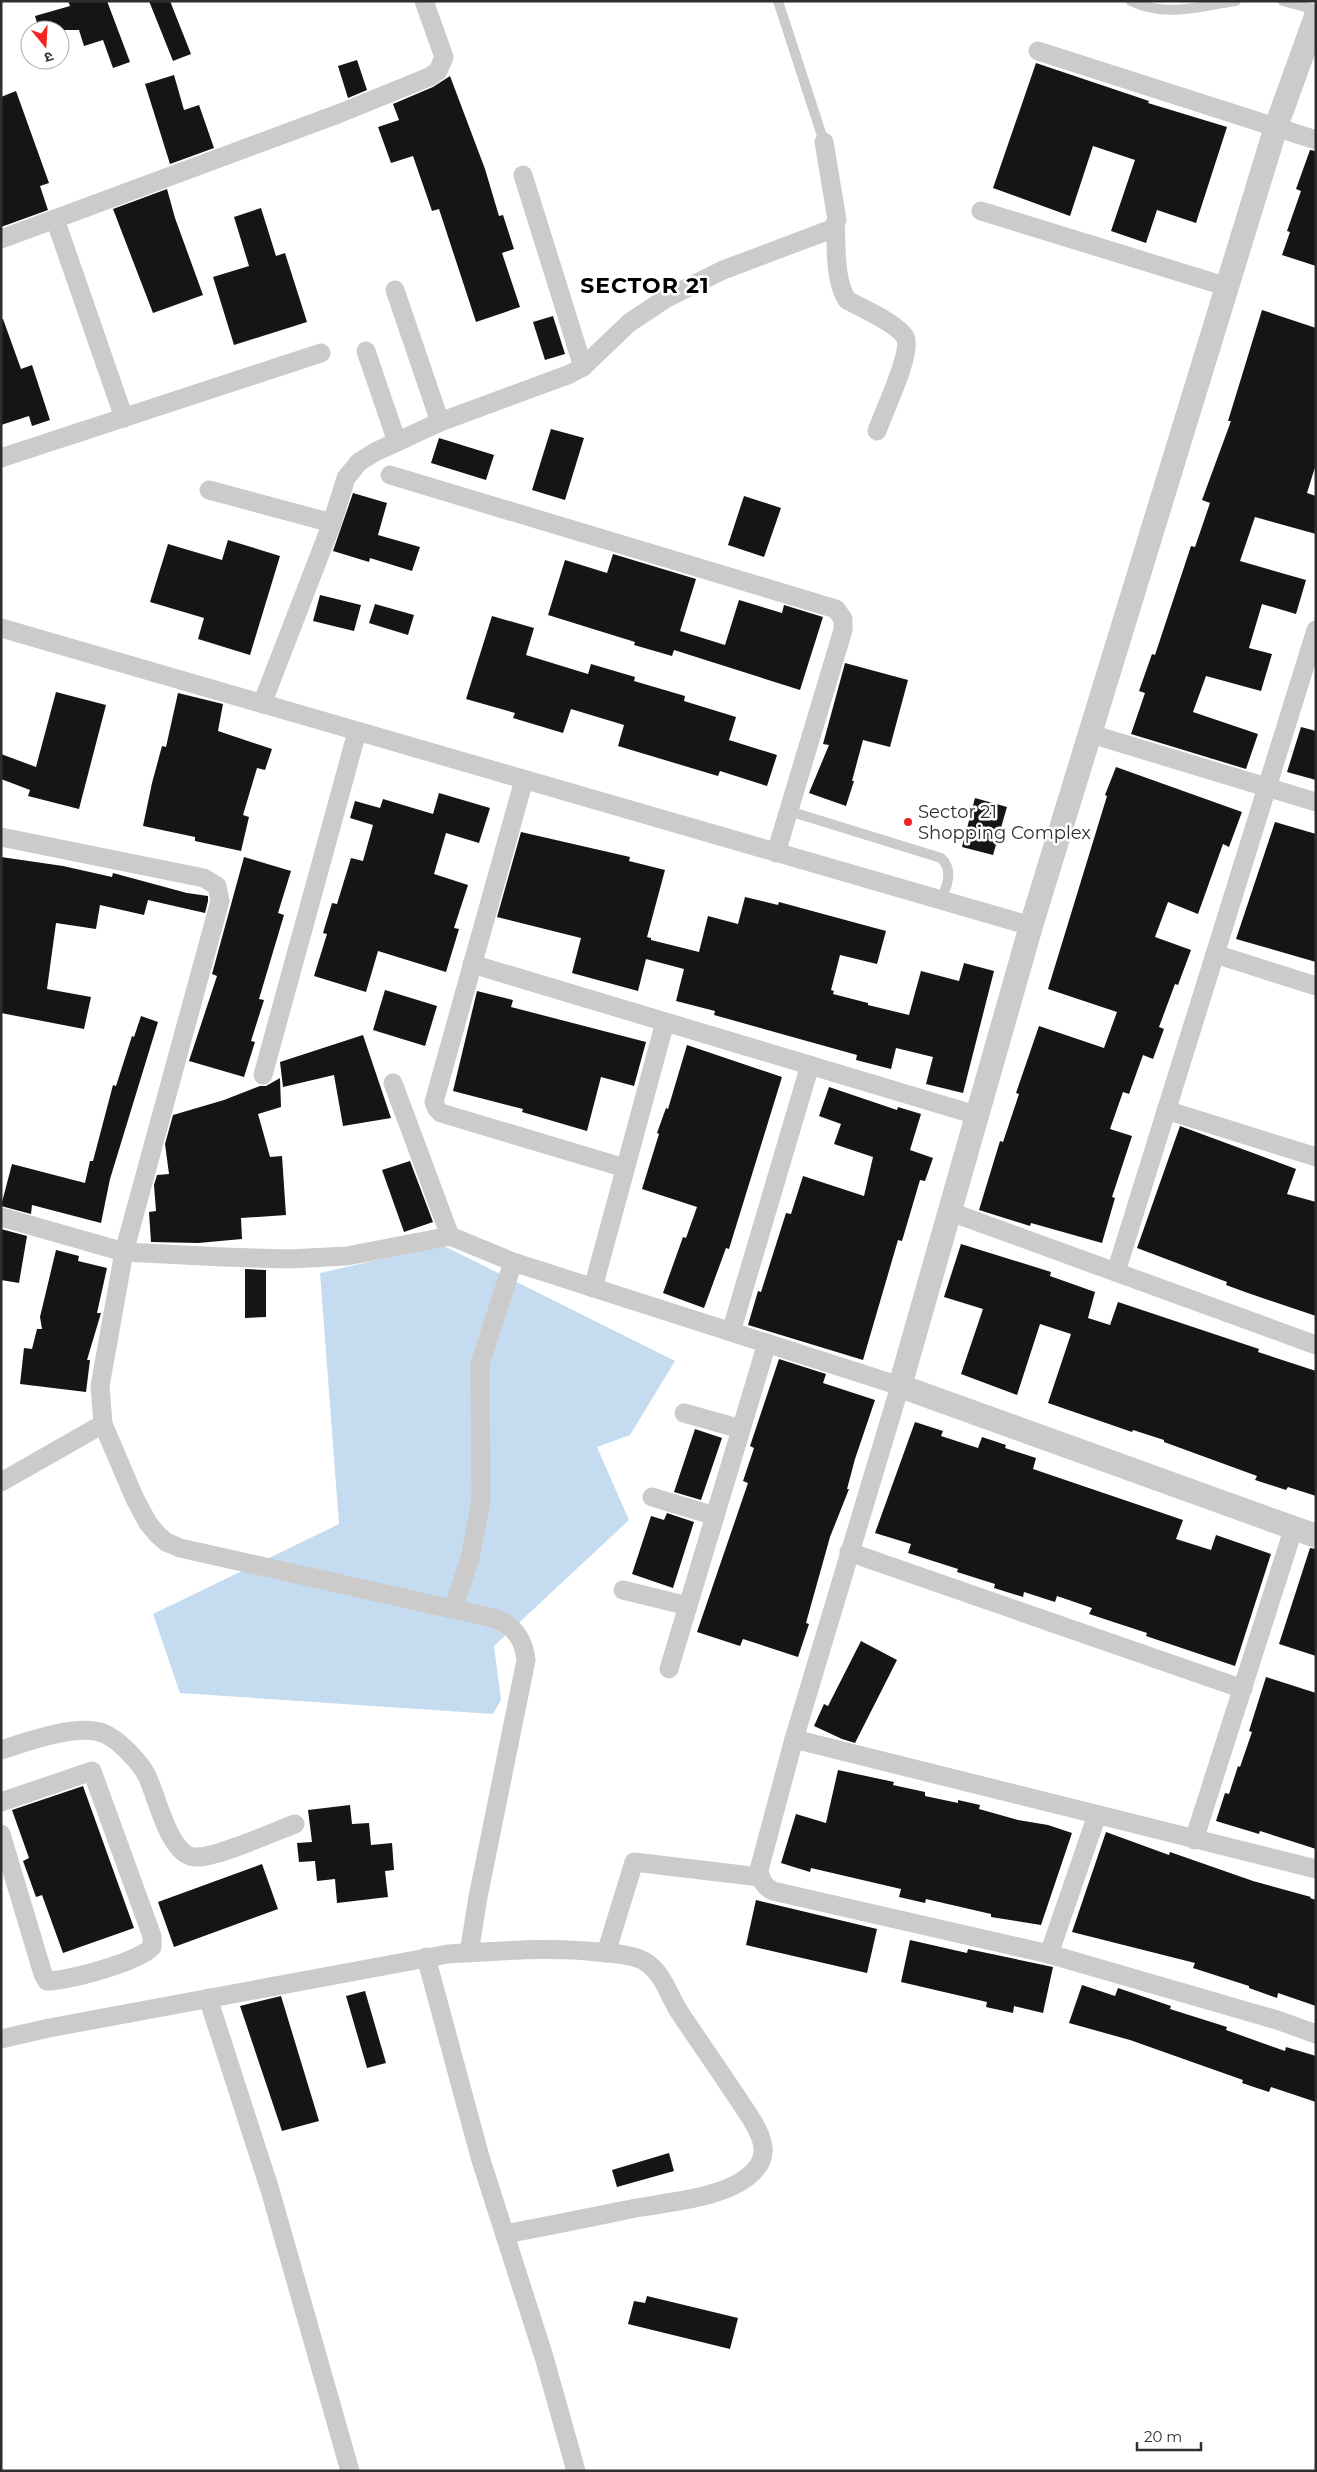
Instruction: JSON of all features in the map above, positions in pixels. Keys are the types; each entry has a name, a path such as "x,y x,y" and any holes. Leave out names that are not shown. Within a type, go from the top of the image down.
{"street":[{"path":"1,239 338,114 428,77 438,71 444,57 424,1"},
{"path":"1316,16 1276,127 1031,926 948,1211 900,1386 794,1739 759,1870 760,1877 767,1888 773,1891 1049,1954 1277,2020 1316,2034"},
{"path":"1038,51 1316,140"},
{"path":"824,142 836,214 839,279 846,300 895,327 905,337 904,357 877,431"},
{"path":"523,175 583,367"},
{"path":"980,211 1228,287"},
{"path":"54,219 124,418"},
{"path":"262,704 332,523 346,478 366,457 440,422 548,384 583,367 629,323 665,299 723,270 832,229 835,224"},
{"path":"395,290 440,422"},
{"path":"366,351 397,442"},
{"path":"1,458 321,353"},
{"path":"390,475 836,608 843,619 843,630 776,852"},
{"path":"209,490 332,523"},
{"path":"1,628 1031,926"},
{"path":"1116,1272 1314,642"},
{"path":"263,1075 357,732"},
{"path":"1091,734 1316,802"},
{"path":"436,1109 434,1096 524,780"},
{"path":"1,837 204,878 217,886 220,901 124,1252 100,1386 103,1424 135,1499 148,1523 166,1542 180,1548 497,1619 510,1625 525,1648 526,1660 478,1897 469,1953"},
{"path":"1215,954 1316,986"},
{"path":"472,964 976,1114"},
{"path":"593,1288 665,1022"},
{"path":"731,1332 810,1065"},
{"path":"393,1083 450,1236"},
{"path":"410,1127 436,1109"},
{"path":"436,1109 625,1168"},
{"path":"1166,1110 1316,1157"},
{"path":"948,1211 1316,1345"},
{"path":"1,1217 124,1252 289,1259 346,1256 450,1236 513,1262 900,1386 1294,1526 1316,1536"},
{"path":"453,1609 470,1558 481,1501 480,1364 513,1262"},
{"path":"669,1669 767,1343"},
{"path":"684,1413 741,1429"},
{"path":"1,1482 103,1424"},
{"path":"652,1497 715,1516"},
{"path":"1194,1840 1294,1526"},
{"path":"849,1552 1243,1689"},
{"path":"623,1590 688,1606"},
{"path":"1,1750 53,1733 83,1731 104,1733 132,1755 147,1774 174,1843 182,1854 194,1858 209,1856 295,1824"},
{"path":"794,1739 1316,1869"},
{"path":"1,1802 92,1771 152,1936 152,1947 144,1955 83,1974 47,1981 42,1974 1,1834"},
{"path":"1049,1954 1097,1815"},
{"path":"606,1953 634,1862 760,1877"},
{"path":"1,2040 208,1998 426,1957 513,1948 554,1948 636,1958 655,1969 680,2014 752,2120 763,2139 765,2151 752,2173 730,2187 710,2194 505,2234"},
{"path":"426,1957 480,2157 544,2357 576,2471"},
{"path":"208,1998 270,2190 350,2471"}],"lane":[{"path":"778,1 824,142"},
{"path":"1131,1 1157,11 1182,11 1236,1"},
{"path":"1283,1 1316,10"},
{"path":"789,811 941,858 945,862 949,874 940,900"}],"water":[{"path":"442,1245 675,1361 630,1435 597,1447 629,1520 494,1646 501,1700 493,1714 180,1693 153,1614 339,1524 320,1273"}],"building":[{"path":"68,1 107,1 130,62 113,68 103,40 84,46 79,30 70,30 70,20 36,20 35,16 70,6"},
{"path":"149,1 170,1 191,54 173,61"},
{"path":"357,60 367,90 348,98 338,66"},
{"path":"1036,63 1149,101 1148,103 1227,127 1196,223 1157,210 1146,243 1111,231 1135,160 1093,146 1070,216 993,188"},
{"path":"174,75 184,110 199,105 214,148 170,164 145,84"},
{"path":"450,76 485,169 499,216 503,215 514,249 502,253 520,307 476,322 439,209 432,211 413,156 391,163 378,127 399,120 393,104 433,87"},
{"path":"16,91 49,183 40,186 48,210 1,227 1,97"},
{"path":"1310,150 1316,151 1316,266 1282,255 1290,232 1287,231 1301,191 1296,189"},
{"path":"167,189 175,218 203,295 153,313 113,209"},
{"path":"261,208 276,256 285,253 307,322 234,345 213,277 249,266 234,217"},
{"path":"1262,310 1316,328 1316,464 1307,493 1316,496 1316,534 1255,517 1240,561 1306,580 1296,614 1262,604 1249,648 1272,654 1261,691 1206,676 1193,712 1258,734 1246,769 1131,734 1145,693 1139,691 1152,654 1155,655 1191,546 1195,547 1210,503 1202,500 1231,421 1228,421"},
{"path":"553,316 565,354 545,360 533,322"},
{"path":"1,319 3,319 21,369 32,365 50,420 32,426 29,416 1,425"},
{"path":"551,429 584,438 565,500 532,490"},
{"path":"439,438 494,455 486,480 431,463"},
{"path":"353,493 387,503 378,535 420,547 412,571 370,558 369,562 333,551"},
{"path":"744,496 781,508 764,557 728,545"},
{"path":"228,540 280,556 250,655 198,639 204,618 150,602 168,544 222,560"},
{"path":"613,554 696,579 680,631 725,645 739,600 782,613 784,605 823,617 800,690 674,650 672,656 634,645 635,642 548,615 565,560 607,573"},
{"path":"320,595 361,605 354,631 313,621"},
{"path":"375,604 414,615 408,635 369,623"},
{"path":"492,616 534,628 526,655 588,674 591,664 635,677 634,681 685,696 684,701 736,717 729,740 777,755 767,786 720,771 718,776 618,746 624,725 571,709 563,733 513,718 515,713 466,699"},
{"path":"845,663 908,680 890,747 863,740 852,781 854,781 846,806 809,793 829,745 823,744"},
{"path":"56,692 106,705 79,809 28,796 30,790 1,779 1,754 36,767"},
{"path":"178,693 223,704 218,731 272,749 265,770 257,768 243,815 249,817 241,851 195,841 195,837 143,826 152,783 162,746 166,747"},
{"path":"1301,727 1316,731 1316,780 1287,772"},
{"path":"1116,767 1242,812 1229,847 1223,844 1198,914 1168,902 1155,937 1191,950 1178,985 1175,984 1159,1027 1164,1029 1153,1059 1143,1055 1129,1094 1123,1092 1110,1129 1132,1136 1112,1197 1115,1198 1102,1243 1031,1223 1030,1226 979,1210 1000,1141 1003,1142 1019,1094 1016,1093 1039,1026 1104,1048 1117,1012 1048,989 1107,796 1105,795"},
{"path":"439,793 490,808 479,843 446,833 434,874 468,885 454,928 459,929 446,972 378,951 366,992 314,976 327,934 323,933 332,903 337,904 351,858 363,861 373,825 350,818 355,801 380,808 383,799 433,814"},
{"path":"975,798 1007,807 993,855 962,847"},
{"path":"1275,822 1316,834 1316,962 1236,939"},
{"path":"521,832 630,857 629,861 665,870 647,937 651,938 651,940 699,952 708,916 738,924 745,897 778,905 779,902 886,931 877,964 840,955 831,990 834,991 833,994 868,1003 868,1005 909,1015 921,971 959,981 964,963 994,971 963,1093 926,1084 933,1057 896,1048 891,1069 856,1060 857,1055 714,1015 715,1011 676,1001 684,969 646,959 638,991 572,973 581,938 497,917"},
{"path":"1,857 63,866 112,877 113,873 187,893 208,896 208,901 205,913 148,900 144,915 100,905 96,929 56,923 47,989 91,997 84,1029 1,1013"},
{"path":"244,857 291,871 278,913 284,915 259,999 264,1000 251,1041 255,1042 244,1077 189,1061 217,976 212,974"},
{"path":"385,990 437,1006 425,1046 373,1030"},
{"path":"477,991 513,1000 511,1007 646,1042 634,1086 601,1077 587,1131 522,1112 523,1109 453,1091"},
{"path":"141,1016 158,1022 110,1179 101,1223 32,1205 31,1214 1,1206 12,1164 85,1183 90,1161 93,1161 113,1085 116,1086 132,1036 134,1037"},
{"path":"363,1035 391,1118 343,1126 334,1075 283,1087 280,1062"},
{"path":"687,1045 782,1077 729,1249 726,1248 704,1308 663,1293 683,1237 686,1238 697,1207 642,1189 659,1134 657,1133 666,1108 668,1109"},
{"path":"280,1078 281,1107 258,1114 270,1157 282,1156 286,1215 241,1218 242,1239 198,1243 151,1242 149,1212 156,1211 154,1185 157,1175 169,1174 165,1144 173,1115 224,1100 260,1086 266,1086"},
{"path":"829,1087 897,1110 898,1107 921,1114 910,1150 933,1158 925,1181 920,1180 902,1241 898,1240 863,1360 748,1325 758,1291 761,1292 786,1213 791,1214 803,1176 864,1196 873,1157 834,1144 841,1124 819,1116"},
{"path":"1180,1126 1296,1169 1287,1194 1316,1202 1316,1316 1226,1285 1227,1282 1137,1248"},
{"path":"410,1161 433,1222 404,1232 382,1170"},
{"path":"1,1229 27,1236 19,1283 1,1280"},
{"path":"961,1244 1051,1272 1050,1276 1095,1292 1088,1318 1110,1325 1118,1302 1259,1349 1258,1352 1316,1371 1316,1496 1288,1487 1286,1490 1255,1480 1257,1476 1164,1442 1164,1440 1133,1430 1132,1432 1048,1403 1071,1334 1040,1324 1017,1395 961,1374 983,1309 944,1297"},
{"path":"56,1250 79,1256 78,1261 107,1268 97,1313 101,1313 87,1360 90,1360 86,1392 20,1384 24,1348 32,1349 37,1329 42,1329 40,1317"},
{"path":"245,1269 266,1270 266,1317 245,1318"},
{"path":"779,1359 826,1374 823,1383 875,1400 855,1459 847,1489 849,1489 830,1537 806,1623 809,1624 798,1657 743,1639 740,1646 697,1632 748,1483 743,1481 754,1448 750,1446"},
{"path":"915,1422 943,1431 941,1436 978,1448 982,1437 1006,1445 1005,1448 1036,1458 1033,1469 1183,1520 1176,1539 1211,1550 1216,1535 1271,1554 1235,1666 1146,1636 1147,1633 1089,1614 1092,1608 1057,1596 1055,1602 1024,1592 1023,1597 994,1588 995,1584 957,1572 958,1569 908,1553 911,1544 875,1533"},
{"path":"695,1429 722,1438 701,1500 674,1492"},
{"path":"667,1513 694,1522 673,1588 632,1574 651,1516 664,1520"},
{"path":"1310,1548 1316,1549 1316,1656 1279,1644"},
{"path":"861,1641 897,1660 855,1743 814,1726 824,1704 828,1706"},
{"path":"1266,1677 1316,1693 1316,1849 1260,1831 1259,1834 1216,1821 1225,1793 1229,1794 1238,1766 1240,1767 1252,1732 1249,1731"},
{"path":"838,1770 894,1782 893,1785 925,1792 925,1796 958,1803 958,1800 980,1805 979,1809 1018,1820 1048,1825 1072,1833 1041,1925 991,1917 991,1914 926,1899 925,1903 899,1897 901,1889 811,1868 810,1872 781,1863 796,1814 826,1823"},
{"path":"83,1786 134,1928 63,1953 42,1895 36,1897 23,1861 29,1858 12,1810"},
{"path":"350,1805 352,1824 369,1823 371,1845 392,1843 394,1870 385,1871 388,1897 337,1903 335,1879 317,1881 315,1861 299,1862 297,1843 312,1842 308,1810"},
{"path":"1106,1832 1169,1855 1170,1852 1253,1881 1316,1900 1316,2006 1278,1993 1277,1998 1249,1988 1249,1986 1193,1968 1195,1963 1072,1932"},
{"path":"262,1864 278,1909 174,1947 158,1902"},
{"path":"756,1900 877,1929 867,1973 746,1945"},
{"path":"910,1940 967,1953 968,1949 1053,1967 1043,2013 1014,2006 1013,2013 986,2007 987,2002 901,1982"},
{"path":"1082,1985 1115,1996 1118,1988 1171,2006 1170,2009 1227,2027 1226,2030 1285,2051 1286,2047 1316,2056 1316,2102 1271,2087 1269,2092 1242,2083 1243,2080 1130,2040 1069,2023"},
{"path":"365,1991 386,2063 367,2068 346,1996"},
{"path":"281,1996 319,2121 282,2131 240,2006"},
{"path":"669,2153 674,2171 617,2187 612,2170"},
{"path":"647,2296 738,2318 730,2349 628,2324 634,2301 645,2303"}],"place":[{"name":"Sector 21 Shopping Complex","path":"908,822"}],"district":[{"name":"SECTOR 21","path":"645,285"}]}
